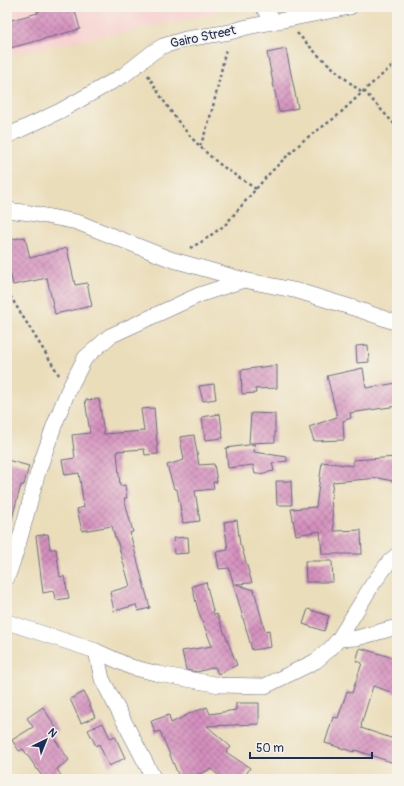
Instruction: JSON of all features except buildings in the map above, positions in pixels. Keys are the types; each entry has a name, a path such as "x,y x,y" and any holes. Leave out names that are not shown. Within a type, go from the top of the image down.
{"street":[{"path":"263,7 279,20"},
{"name":"Gairo Street","path":"7,136 25,129 66,108 124,75 162,46 186,39 230,32 279,20 350,7"},
{"path":"7,210 30,212 77,222 170,259 244,280 298,291 358,309 397,323"},
{"path":"7,578 17,549 38,472 54,426 68,391 85,358 110,336 199,295 244,280"},
{"path":"7,622 96,651 131,667 159,674 220,685 264,686 316,661 330,649 339,639 372,585 389,562 397,555"},
{"path":"339,639 357,638 397,627"},
{"path":"96,651 102,679 154,779"}],"path":[{"path":"279,20 363,92 397,127"},
{"path":"200,146 207,129 220,80 230,32"},
{"path":"141,62 158,92 185,130 209,155 256,189"},
{"path":"170,259 203,241 225,225 267,176 304,140 336,117 397,62"},
{"path":"7,291 68,391"}],"shaded area":[{"path":"7,7 217,7 218,13 7,55"}]}
